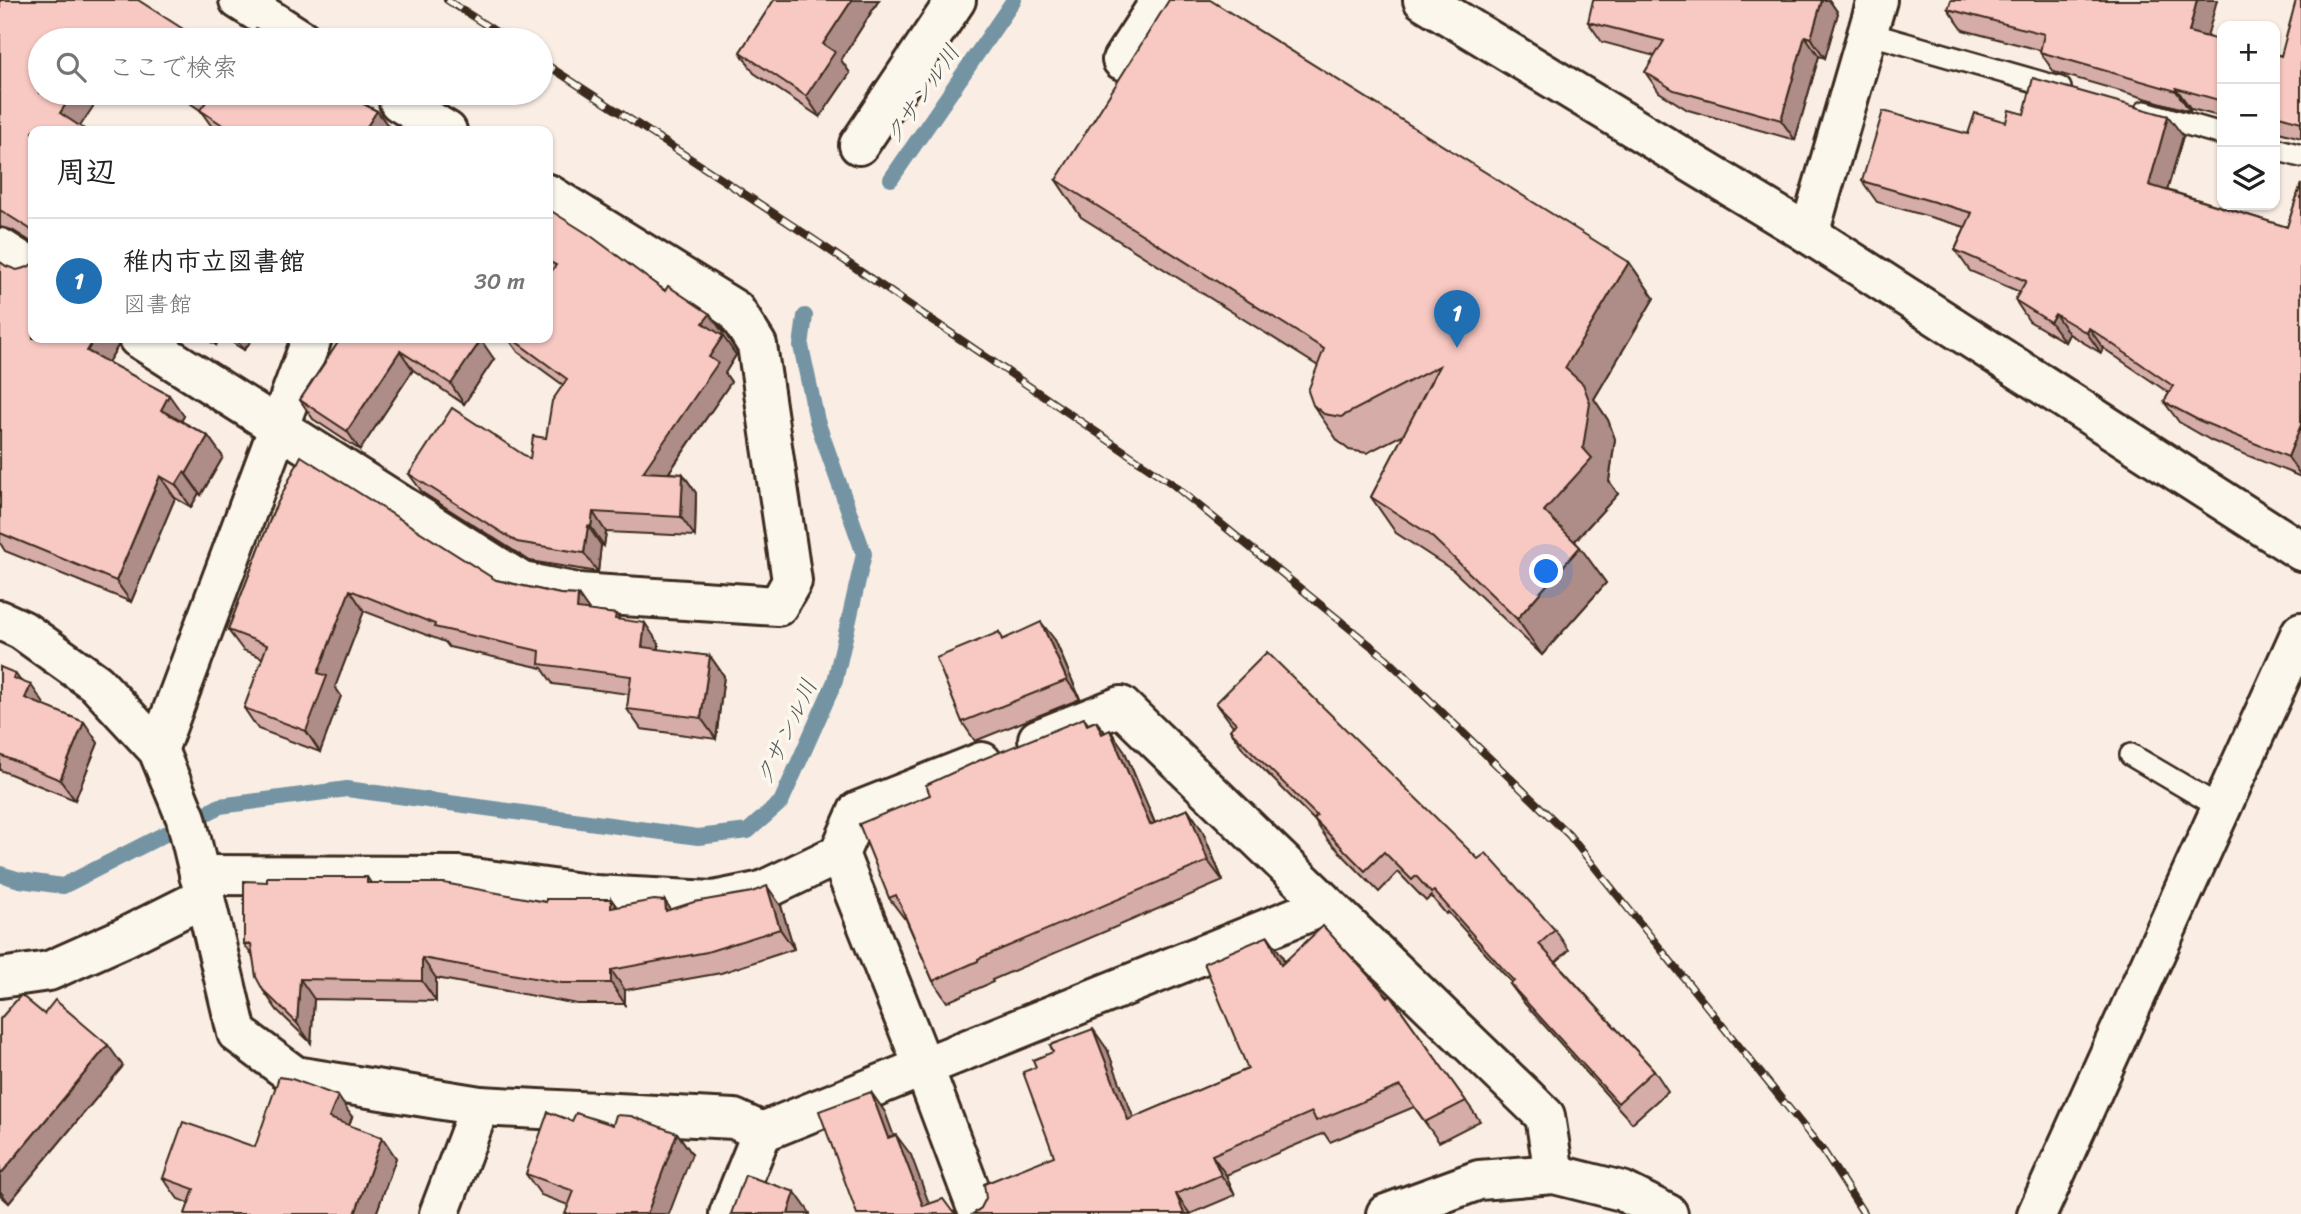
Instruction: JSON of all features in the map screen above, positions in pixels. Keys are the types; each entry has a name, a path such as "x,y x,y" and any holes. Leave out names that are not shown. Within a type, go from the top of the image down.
{"street":[{"path":"239,0 283,28"},
{"path":"859,145 956,0"},
{"path":"1122,60 1161,0"},
{"path":"1423,0 1809,234 2301,551"},
{"path":"1809,234 1872,17"},
{"path":"391,109 434,126"},
{"path":"146,343 522,582 578,593 778,606 792,582 757,345 735,310 553,197"},
{"path":"0,248 28,267"},
{"path":"158,750 310,343"},
{"path":"0,620 22,630 96,683 158,750 186,818 237,1033 295,1076 480,1106 734,1119 762,1132 1326,905"},
{"path":"2037,1214 2301,632"},
{"path":"0,978 49,971 123,938 202,886 459,876 595,895 713,901 762,891 839,854 859,811 1121,706 1545,1116 1554,1174"},
{"path":"839,854 979,1214"},
{"path":"439,1214 480,1106"},
{"path":"729,1214 762,1132"},
{"path":"1386,1214 1479,1180 1554,1174 1622,1191 1668,1214"}],"lane":[{"path":"1872,17 2078,93"},
{"path":"2130,108 2217,133"},
{"path":"2280,150 2301,156"},
{"path":"2131,755 2221,808"}],"building":[{"path":"0,0 138,0 181,28 28,28 28,105 65,105 60,113 80,126 28,126 28,228 0,210"},
{"path":"774,0 852,0 823,44 835,52 806,96 740,52"},
{"path":"1169,0 1210,0 1629,262 1565,368 1583,384 1590,403 1583,448 1592,458 1544,511 1580,547 1517,619 1429,534 1371,497 1439,366 1341,417 1324,414 1313,405 1308,391 1324,349 1056,180"},
{"path":"1593,0 1822,0 1811,38 1805,36 1781,120 1674,90 1645,72 1664,41 1588,22"},
{"path":"1951,0 2197,0 2189,32 2217,40 2217,100 2176,88 2176,91 2040,52 2044,34 1948,9"},
{"path":"2296,0 2301,0 2301,122 2280,116 2281,56"},
{"path":"2033,78 2168,116 2149,185 2217,206 2217,210 2231,210 2287,227 2301,184 2301,425 2288,457 2198,420 2164,402 2173,386 2089,328 2087,333 2055,314 2050,322 2015,300 2026,281 1955,250 1972,213 1862,181 1883,111 1968,134 1975,113 2006,122 2009,110 2024,114"},
{"path":"204,105 365,105 377,111 367,126 224,126 200,110"},
{"path":"553,212 591,236 665,291 668,286 710,314 703,323 723,336 709,357 718,363 643,472 683,474 681,517 593,512 584,553 517,542 409,474 452,408 530,459 533,436 546,438 552,401 567,379 518,343 553,343 553,269 556,265 553,264"},
{"path":"0,262 17,270 28,267 28,343 92,343 87,351 169,395 161,410 208,436 186,474 184,472 176,485 160,476 116,581 0,533"},
{"path":"338,343 479,343 451,384 400,351 347,431 300,400"},
{"path":"301,456 496,580 560,594 578,595 577,609 616,614 615,619 645,623 642,647 710,656 701,718 627,709 631,676 539,664 540,651 434,627 435,624 350,590 318,673 327,676 306,731 244,708 267,645 228,630 273,512"},
{"path":"1041,622 1067,680 962,722 936,658 999,632 1002,640"},
{"path":"1267,652 1478,859 1486,853 1555,930 1539,944 1654,1070 1618,1103 1510,984 1514,981 1434,891 1431,893 1416,876 1412,880 1384,852 1365,871 1314,819 1317,816 1230,730 1236,723 1216,703"},
{"path":"0,667 15,673 13,678 31,685 25,698 84,722 60,780 0,755"},
{"path":"1084,718 1087,725 1096,721 1102,734 1110,730 1150,825 1188,809 1208,861 978,959 933,981 896,895 889,898 859,824 930,795 926,785"},
{"path":"267,877 367,877 367,883 444,883 546,902 546,899 611,899 611,908 654,900 665,901 666,911 694,902 752,892 767,886 780,929 707,952 611,970 611,983 562,983 422,958 422,981 300,979 297,1023 263,990 256,977 251,944 244,944 244,881 267,882"},
{"path":"1323,926 1388,997 1391,996 1466,1101 1425,1122 1400,1086 1316,1121 1312,1112 1212,1155 1221,1175 1176,1194 1184,1214 973,1214 981,1208 986,1198 984,1184 1054,1156 1023,1072 1036,1067 1033,1060 1053,1052 1050,1045 1093,1029 1128,1120 1248,1069 1204,963 1268,936 1281,965"},
{"path":"21,995 44,1014 55,1000 108,1045 0,1175 0,1019"},
{"path":"279,1077 338,1096 329,1118 382,1137 355,1214 185,1214 194,1189 163,1178 183,1122 255,1147"},
{"path":"871,1092 888,1138 896,1135 923,1206 943,1199 952,1211 959,1214 857,1214 819,1111"},
{"path":"548,1112 572,1121 576,1113 613,1125 616,1115 631,1116 677,1133 647,1214 565,1214 574,1191 526,1174"},
{"path":"745,1175 795,1192 788,1214 731,1214"}],"waterway":[{"name":"クサンル川","path":"891,179 1014,0"},
{"name":"クサンル川","path":"209,812 220,806 347,789 698,837 748,831 781,802 835,681 864,554 817,421 801,346 805,316"},
{"name":"クサンル川","path":"0,874 20,880 63,886 165,834"}],"railway":[{"path":"447,0 490,28"},
{"path":"553,69 810,237 1171,483 1386,658 1569,835 1824,1152 1864,1214"}],"place":[{"name":"稚内市立図書館","path":"1457,348"}]}
